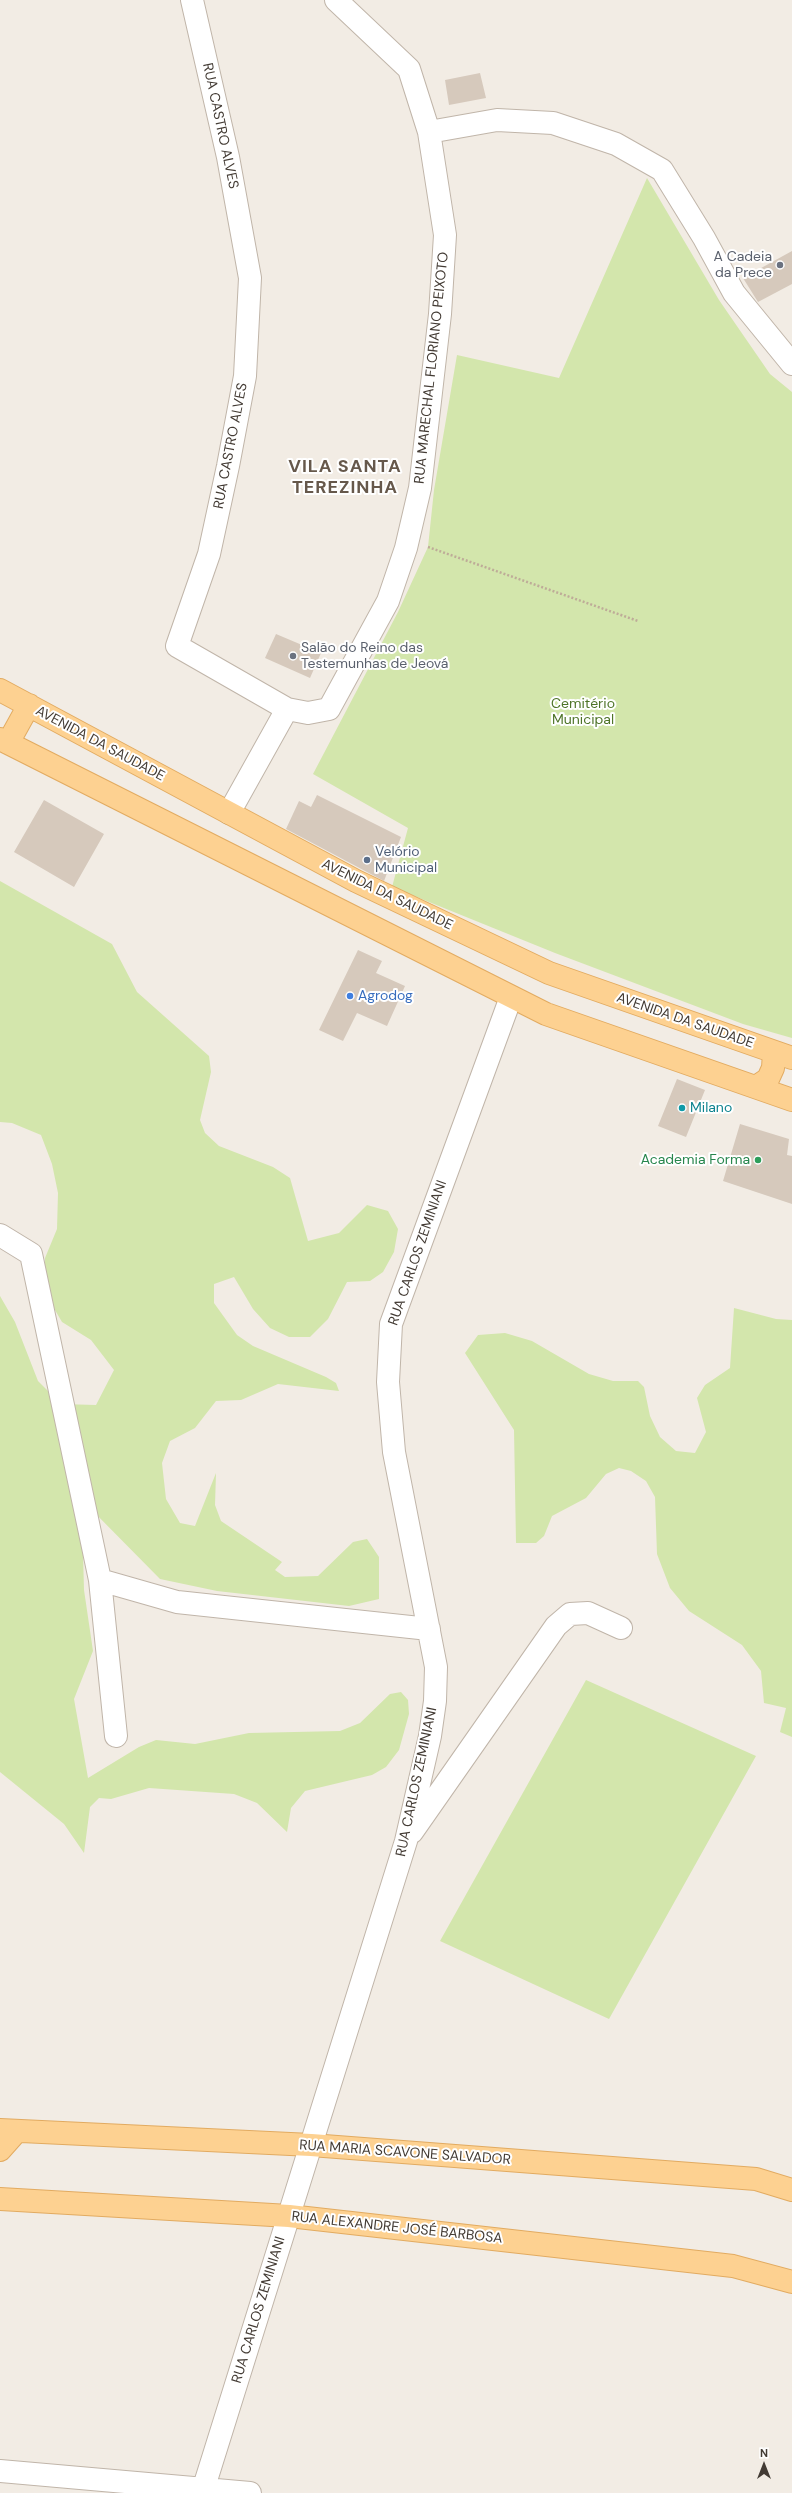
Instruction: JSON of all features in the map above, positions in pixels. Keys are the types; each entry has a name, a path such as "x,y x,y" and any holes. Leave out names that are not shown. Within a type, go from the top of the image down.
{"main road":[{"name":"AVENIDA DA SAUDADE","path":"0,690 356,881 550,973 783,1055"},
{"path":"29,705 4,741 546,1014 792,1100"},
{"path":"756,1087 768,1079 773,1068 783,1055"},
{"path":"0,2150 8,2131"},
{"name":"RUA MARIA SCAVONE SALVADOR","path":"8,2131 312,2145 756,2179 792,2190"},
{"name":"RUA ALEXANDRE JOSÉ BARBOSA","path":"0,2199 289,2216 733,2266 792,2282"}],"street":[{"name":"RUA CASTRO ALVES","path":"192,0 228,157 250,278 245,376 230,458 209,554 177,646 287,709"},
{"name":"RUA MARECHAL FLORIANO PEIXOTO","path":"287,709 308,713 329,709 388,600 406,548 420,488 440,314 444,243 429,132 409,69 336,0"},
{"path":"429,132 497,120 553,123 616,144 662,170 704,238 734,294 792,364"},
{"path":"229,812 287,709"},
{"name":"RUA CARLOS ZEMINIANI","path":"203,2490 406,1841 430,1736 435,1701 436,1667 394,1452 388,1382 391,1324 511,997"},
{"path":"0,1235 32,1254 100,1580 116,1736"},
{"path":"100,1580 177,1602 429,1629"},
{"path":"406,1841 556,1626 570,1614 588,1613 621,1628"},
{"path":"0,2471 250,2493"}],"path":[{"path":"428,547 638,621"}],"green space":[{"name":"Cemitério Municipal","path":"647,178 719,300 770,374 792,392 792,1038 743,1024 555,953 392,887 408,828 313,774 398,612 428,547 434,490 457,355 559,378"},
{"path":"0,881 112,944 137,992 209,1056 211,1072 200,1120 205,1133 219,1146 273,1167 290,1178 308,1241 339,1233 367,1205 388,1211 398,1229 394,1252 383,1272 370,1281 347,1282 328,1319 310,1337 289,1337 270,1328 253,1309 234,1277 214,1284 214,1303 237,1335 253,1346 326,1377 336,1383 339,1391 278,1384 241,1400 216,1401 195,1428 170,1441 162,1463 166,1499 180,1523 195,1526 216,1473 215,1505 221,1521 282,1562 275,1570 285,1577 318,1576 353,1542 367,1539 379,1557 379,1599 349,1606 217,1591 160,1579 87,1505 82,1517 84,1590 93,1651 74,1699 88,1778 139,1747 156,1740 195,1744 249,1733 340,1731 360,1723 390,1694 401,1692 408,1700 409,1714 399,1750 386,1767 372,1775 305,1791 291,1808 287,1832 257,1803 234,1794 149,1788 111,1799 99,1798 90,1807 84,1853 64,1824 0,1772 0,1296 15,1322 38,1381 61,1404 96,1405 114,1370 91,1340 62,1322 45,1293 45,1258 57,1229 58,1193 52,1164 41,1135 12,1123 0,1122"},
{"path":"734,1308 776,1319 792,1320 792,1737 780,1732 786,1708 764,1703 761,1671 742,1645 689,1611 670,1588 657,1554 655,1497 646,1481 631,1471 619,1468 606,1474 586,1498 552,1516 544,1536 536,1543 516,1543 514,1430 465,1353 478,1335 505,1333 532,1341 589,1374 613,1381 638,1381 644,1387 650,1416 660,1437 676,1451 695,1453 706,1432 697,1398 705,1385 730,1368"},
{"path":"586,1680 756,1756 609,2019 440,1941"}],"building":[{"path":"480,73 486,98 449,105 445,80"},
{"name":"A Cadeia da Prece","path":"792,251 792,284 758,302 743,278"},
{"name":"Salão do Reino das Testemunhas de Jeová","path":"276,634 321,653 310,678 265,658"},
{"name":"Velório Municipal","path":"317,795 401,837 384,881 286,829 299,801 311,807"},
{"path":"44,800 104,834 74,887 14,852"},
{"name":"Agrodog","path":"358,950 382,961 376,973 405,986 387,1026 357,1013 343,1041 319,1030"},
{"name":"Milano","path":"677,1079 705,1090 686,1137 658,1126"},
{"name":"Academia Forma","path":"740,1124 789,1139 787,1155 792,1156 792,1204 723,1181"}],"place":[{"name":"A Cadeia da Prece","path":"780,265"},
{"name":"Salão do Reino das Testemunhas de Jeová","path":"293,656"},
{"name":"Velório Municipal","path":"367,860"},
{"name":"Agrodog","path":"350,996"},
{"name":"Milano","path":"682,1108"},
{"name":"Academia Forma","path":"758,1160"}],"district":[{"name":"VILA SANTA TEREZINHA","path":"345,477"}]}
